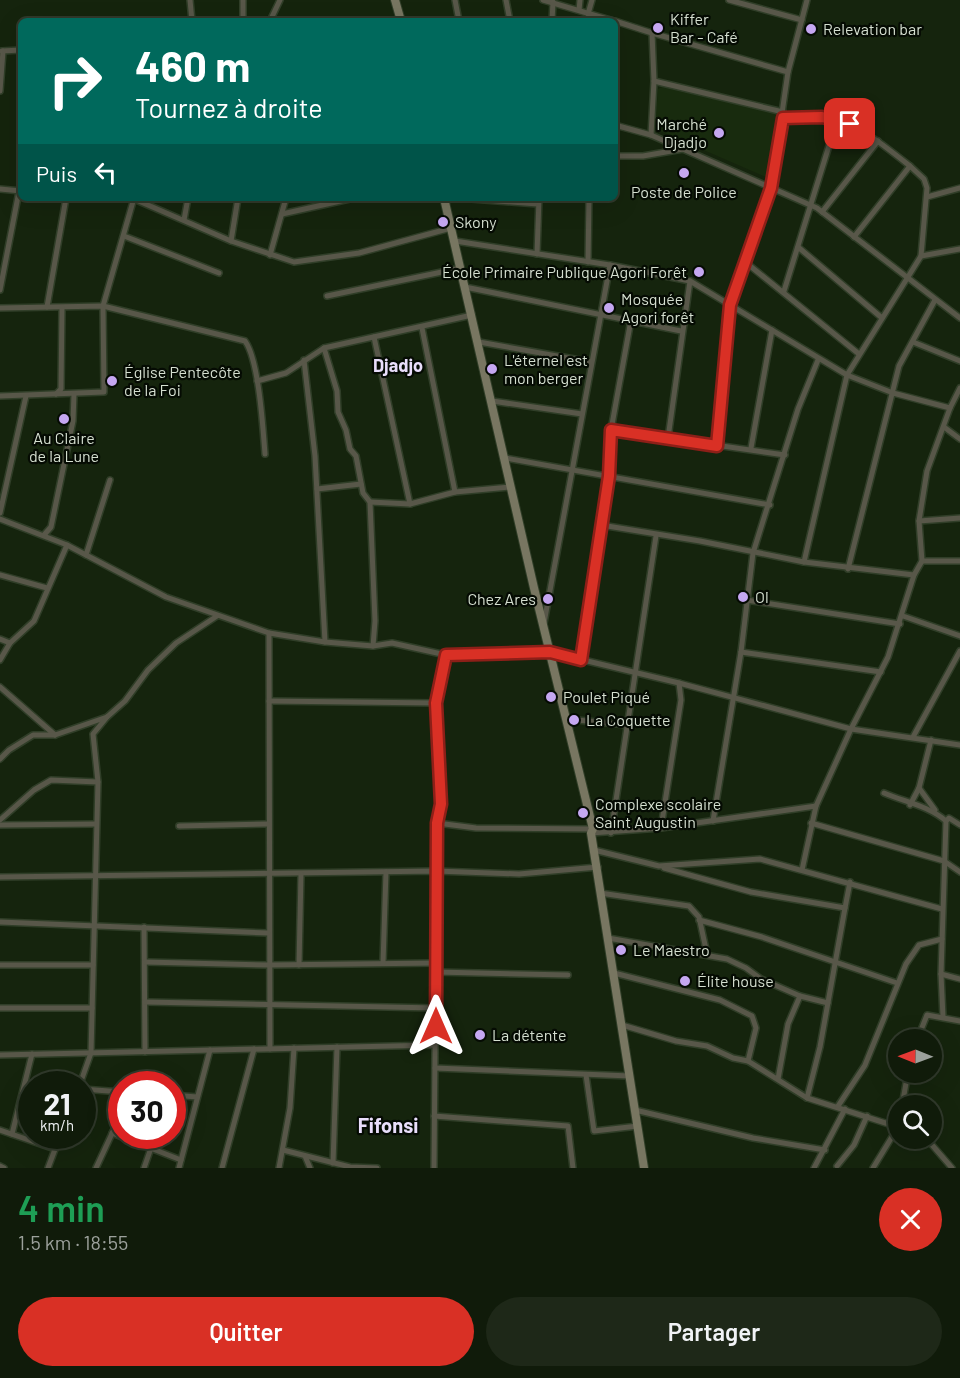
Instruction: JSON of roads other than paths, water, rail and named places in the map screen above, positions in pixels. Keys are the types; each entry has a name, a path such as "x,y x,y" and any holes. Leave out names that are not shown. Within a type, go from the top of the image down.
{"main road":[{"path":"395,0 400,18"},
{"path":"445,201 592,831 644,1168"}],"street":[{"path":"190,0 192,18"},
{"path":"243,0 243,18"},
{"path":"271,18 280,0"},
{"path":"455,0 458,18"},
{"path":"506,0 509,18"},
{"path":"543,0 602,18"},
{"path":"579,10 580,0"},
{"path":"588,14 592,0"},
{"path":"729,0 802,20"},
{"path":"717,446 730,305 771,188 788,72 807,0"},
{"path":"552,18 553,2"},
{"path":"618,23 788,72"},
{"path":"651,135 654,81 652,33"},
{"path":"0,90 1,51 18,50"},
{"path":"654,81 783,115 837,120 878,141 924,179 927,197 921,256 847,375 804,562"},
{"path":"784,291 837,120"},
{"path":"618,126 651,135 810,205 909,277 960,318"},
{"path":"822,212 878,141"},
{"path":"618,156 643,156 683,149"},
{"path":"855,237 910,166"},
{"path":"927,197 960,188"},
{"path":"0,189 18,191"},
{"path":"0,290 2,260 13,233 18,201"},
{"path":"47,307 65,201"},
{"path":"0,396 100,393 105,389 103,306 133,201"},
{"path":"141,201 231,241 270,255 300,262 359,253 451,228"},
{"path":"184,220 187,201"},
{"path":"231,241 238,201"},
{"path":"270,255 285,201"},
{"path":"282,214 340,201"},
{"path":"537,254 538,201"},
{"path":"588,261 589,201"},
{"path":"124,236 219,273"},
{"path":"454,241 588,261 690,281 818,360 847,375 893,393 950,408"},
{"path":"798,247 882,318"},
{"path":"921,256 960,249"},
{"path":"744,261 784,291 859,354"},
{"path":"544,628 599,315 610,265"},
{"path":"327,296 461,268"},
{"path":"668,438 681,331 690,281"},
{"path":"465,287 681,331"},
{"path":"848,569 899,366 935,300"},
{"path":"0,308 103,306 242,339 250,350 257,381 265,454"},
{"path":"56,394 61,389 62,308"},
{"path":"257,381 286,373 324,348 422,328 472,315"},
{"path":"581,660 609,476 611,430 631,320"},
{"path":"422,328 456,492"},
{"path":"751,448 772,330"},
{"path":"374,337 410,504"},
{"path":"479,342 591,362"},
{"path":"912,342 960,361"},
{"path":"324,348 337,391 338,412 346,430 350,449 356,456 361,484 369,502 375,621 373,646"},
{"path":"304,360 317,489 325,642"},
{"path":"713,821 741,652 753,553 770,505 798,409 818,360"},
{"path":"802,870 816,806 850,729 880,672 903,616 914,575 922,561 920,521 927,471 950,408 960,388"},
{"path":"44,535 51,527 73,421 74,394"},
{"path":"0,513 26,396"},
{"path":"492,401 582,414"},
{"path":"944,426 960,439"},
{"path":"611,430 785,454"},
{"path":"505,458 770,505"},
{"path":"86,555 110,480"},
{"path":"317,489 361,484"},
{"path":"369,502 410,504 456,492 511,487"},
{"path":"920,521 960,518"},
{"path":"0,519 67,545 166,597 269,633 325,642 373,646 392,643 446,655 550,652 679,683 850,729 960,745"},
{"path":"602,525 657,536 700,541 804,562 914,575"},
{"path":"611,833 657,536"},
{"path":"0,660 10,643 34,621 67,545"},
{"path":"922,561 960,561"},
{"path":"0,575 47,588"},
{"path":"746,600 900,624"},
{"path":"93,734 125,701 148,670 176,643 217,616"},
{"path":"903,616 960,636"},
{"path":"269,633 267,824 270,1049"},
{"path":"0,639 10,643"},
{"path":"913,737 960,651"},
{"path":"741,652 880,672"},
{"path":"434,1168 436,871 437,823 441,804 436,703 446,655"},
{"path":"661,828 681,700 679,683"},
{"path":"0,687 55,735"},
{"path":"269,701 436,703"},
{"path":"79,728 107,717"},
{"path":"567,719 627,725"},
{"path":"0,759 9,750 33,735 55,735 72,727 88,728 93,734 98,782 92,1053 85,1071"},
{"path":"910,805 919,788 931,740"},
{"path":"0,822 34,790 51,780 98,782"},
{"path":"919,788 946,821 941,974 943,1017"},
{"path":"884,793 910,805 938,813"},
{"path":"437,823 476,828 611,833 816,806"},
{"path":"946,821 949,818 960,825"},
{"path":"0,822 96,824"},
{"path":"811,823 944,861 960,872"},
{"path":"179,826 267,824"},
{"path":"594,850 751,892 846,908"},
{"path":"659,866 747,859 850,882 942,909"},
{"path":"0,877 436,871 519,874 598,867"},
{"path":"383,963 386,872"},
{"path":"299,965 301,874"},
{"path":"807,1098 828,1003 850,882"},
{"path":"600,893 689,906 695,910 699,920 707,954"},
{"path":"699,920 836,961 897,983"},
{"path":"0,922 268,933"},
{"path":"144,927 145,1052"},
{"path":"608,938 707,954 746,968 761,979 800,996 828,1003"},
{"path":"838,1106 865,1065 906,964 919,945 942,939"},
{"path":"145,962 269,965 436,963"},
{"path":"0,965 93,965"},
{"path":"436,972 568,975"},
{"path":"614,973 720,1000 752,1016 756,1028 748,1061"},
{"path":"941,974 960,979"},
{"path":"778,1079 788,1024 800,996"},
{"path":"145,1002 436,1008"},
{"path":"0,1008 92,1008"},
{"path":"921,1029 927,1015 960,1021"},
{"path":"622,1025 676,1041 707,1046 734,1058 748,1061 807,1098 888,1123"},
{"path":"0,1055 435,1045"},
{"path":"333,1163 337,1047"},
{"path":"279,1168 294,1074 294,1048"},
{"path":"222,1168 254,1049"},
{"path":"178,1168 210,1050"},
{"path":"12,1134 33,1054"},
{"path":"435,1068 630,1076"},
{"path":"586,1075 594,1131 638,1126"},
{"path":"186,1096 197,1097"},
{"path":"814,1168 845,1109"},
{"path":"635,1110 753,1138 825,1150"},
{"path":"434,1116 568,1126 573,1168"},
{"path":"837,1166 854,1145 867,1116"},
{"path":"0,1130 18,1136"},
{"path":"96,1168 108,1142"},
{"path":"873,1168 888,1143"},
{"path":"48,1168 56,1149"},
{"path":"144,1168 151,1149"},
{"path":"154,1149 181,1160"},
{"path":"936,1149 952,1168"},
{"path":"283,1150 351,1168 377,1168"},
{"path":"305,1156 310,1168"}],"place":[{"name":"Kiffer Bar - Café","path":"658,28"},
{"name":"Relevation bar","path":"811,29"},
{"name":"Marché Djadjo","path":"719,133"},
{"name":"Poste de Police","path":"684,173"},
{"name":"Skony","path":"443,222"},
{"name":"École Primaire Publique Agori Forêt","path":"699,272"},
{"name":"Mosquée Agori forêt","path":"609,308"},
{"name":"L'éternel est mon berger","path":"492,369"},
{"name":"Église Pentecôte de la Foi","path":"112,381"},
{"name":"Au Claire de la Lune","path":"64,419"},
{"name":"Ol","path":"743,597"},
{"name":"Chez Ares","path":"548,599"},
{"name":"Poulet Piqué","path":"551,697"},
{"name":"La Coquette","path":"574,720"},
{"name":"Complexe scolaire Saint Augustin","path":"583,813"},
{"name":"Le Maestro","path":"621,950"},
{"name":"Élite house","path":"685,981"},
{"name":"La détente","path":"480,1035"}],"district":[{"name":"Djadjo","path":"398,366"},
{"name":"Fifonsi","path":"388,1126"}]}
